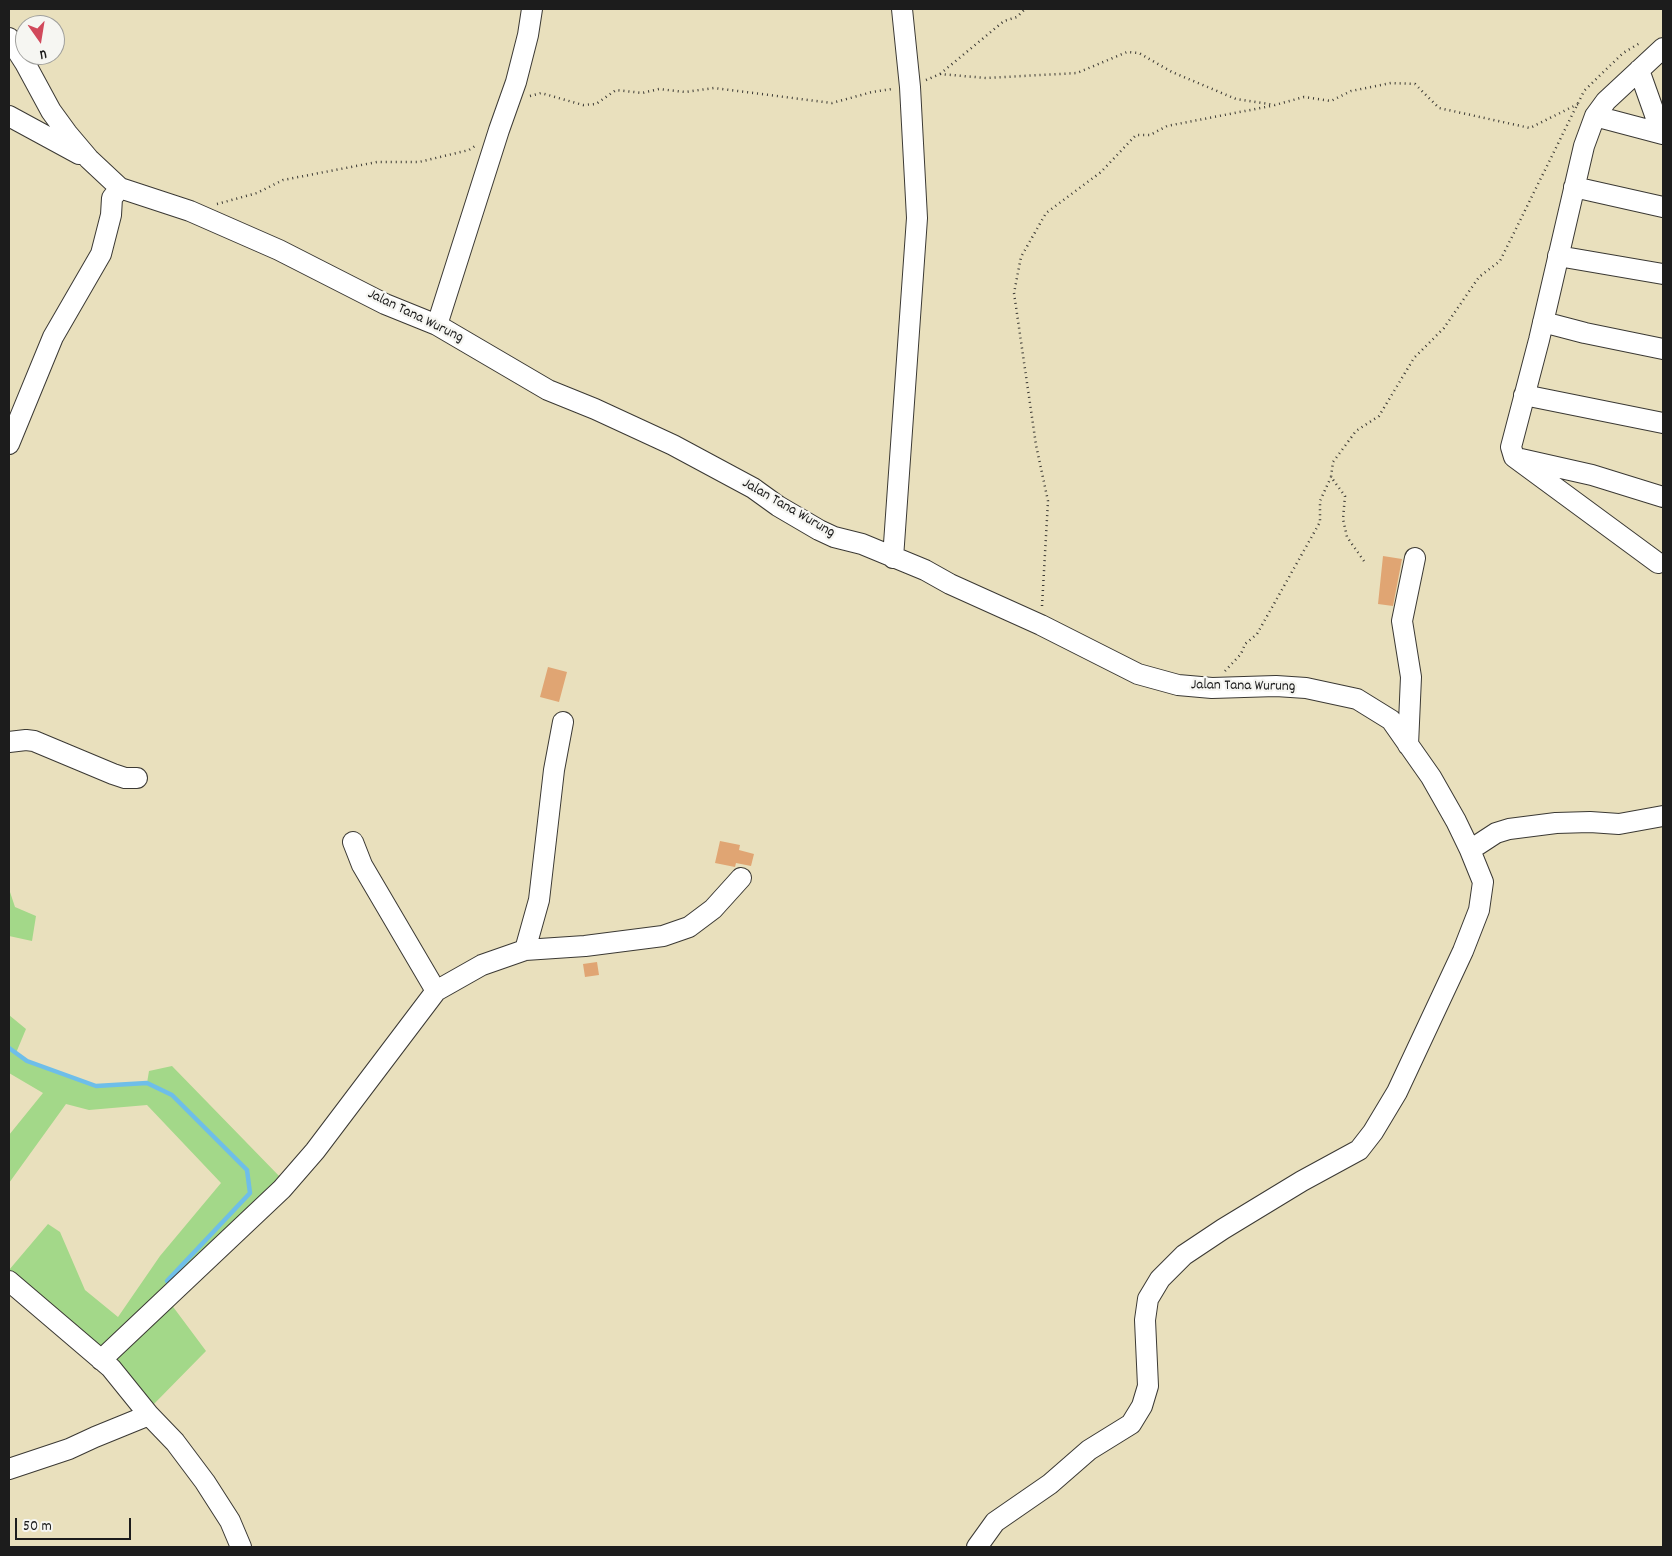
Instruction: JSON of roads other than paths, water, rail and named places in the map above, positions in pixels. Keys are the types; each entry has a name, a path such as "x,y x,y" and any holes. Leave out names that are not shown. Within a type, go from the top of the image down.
{"street":[{"path":"437,325 516,82 528,35 532,9"},
{"path":"893,558 918,218 910,87 902,9"},
{"path":"9,38 52,111 89,159 120,188 112,198 111,215 101,254 53,337 9,444"},
{"path":"1655,44 1639,70 1606,101 1595,116 1584,146 1543,322 1511,447 1514,457 1662,563"},
{"path":"1639,70 1660,133"},
{"path":"9,116 89,159"},
{"path":"1595,116 1660,133"},
{"path":"1574,187 1663,206"},
{"name":"Jalan Tana Wurung","path":"120,188 190,211 285,253 385,304 437,325 548,390 595,409 673,445 753,488 778,506 819,530 834,537 862,544 925,570 950,584 1041,625 1138,674 1178,685 1212,688 1284,686 1306,688 1357,699 1391,720 1431,777 1456,821 1483,882 1479,910 1463,951 1397,1092 1373,1132 1359,1150 1302,1181 1223,1230 1184,1255 1171,1268 1160,1280 1148,1299 1145,1320 1148,1386 1142,1406 1130,1424 1089,1450 1050,1484 994,1522 977,1547"},
{"path":"1558,256 1663,274"},
{"path":"1543,322 1663,349"},
{"path":"1524,394 1663,423"},
{"path":"1514,457 1592,475 1663,497"},
{"path":"1408,745 1411,676 1402,621 1415,558"},
{"path":"525,950 539,900 554,770 563,722"},
{"path":"9,742 34,741 113,774 125,778 137,778"},
{"path":"1470,850 1496,833 1518,828 1556,823 1590,822 1619,824 1663,816"},
{"path":"354,842 362,865 436,991"},
{"path":"101,1360 282,1189 315,1151 436,991 482,965 525,950 585,946 663,936 689,927 713,909 741,878"},
{"path":"9,1281 111,1368 149,1415 175,1442 205,1482 230,1521 241,1547"},
{"path":"9,1469 46,1458 149,1415"}],"waterway":[{"path":"9,1048 27,1061 96,1086 147,1083 172,1095 247,1170 250,1193 167,1281"}]}
